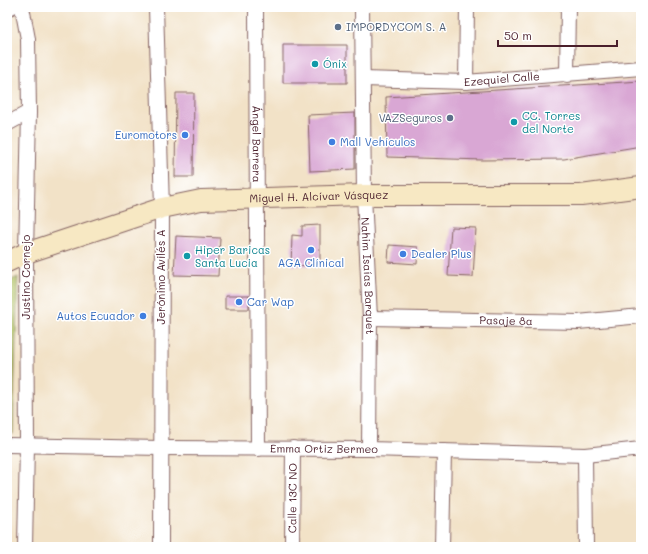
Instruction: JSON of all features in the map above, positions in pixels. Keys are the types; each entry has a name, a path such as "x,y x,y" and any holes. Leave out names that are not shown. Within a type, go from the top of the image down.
{"street":[{"path":"7,9 11,7"},
{"name":"Justino Cornejo","path":"22,7 28,39 29,112 26,253 27,445 25,547"},
{"name":"Jerónimo Avilés A","path":"156,7 162,208 160,547"},
{"name":"Ángel Barrera","path":"256,7 258,449"},
{"name":"Nahim Isaías Barquet","path":"362,7 364,195 370,318 369,449"},
{"path":"466,82 467,7"},
{"path":"567,75 568,7"},
{"name":"Ezequiel Calle","path":"363,79 466,82 641,68"},
{"path":"7,124 29,112"},
{"name":"Miguel H. Alcívar Vásquez","path":"7,262 26,253 162,208 201,200 364,195 581,195 641,187"},
{"name":"Pasaje 8a","path":"370,318 578,322 641,316"},
{"name":"Emma Ortiz Bermeo","path":"7,445 161,448 369,449 585,455 641,449"},
{"name":"Calle 13C NO","path":"292,547 293,448"},
{"path":"442,547 444,451"},
{"path":"585,455 586,547"}],"green space":[{"path":"18,277 13,434 7,434 7,282"}],"building":[{"name":"Ónix","path":"283,45 347,45 347,83 283,83"},
{"name":"CC. Torres del Norte","path":"641,81 641,146 564,159 483,160 387,157 386,97"},
{"name":"Euromotors","path":"176,93 194,93 193,177 175,177"},
{"name":"Mall Vehículos","path":"355,113 355,169 310,171 308,115"},
{"name":"AGA Clínical","path":"320,225 320,265 291,266 292,235 302,236 302,226"},
{"path":"451,227 476,228 473,277 448,276"},
{"path":"176,236 220,238 218,276 174,275"},
{"name":"Dealer Plus","path":"389,245 418,247 417,264 388,262"},
{"name":"Car Wap","path":"225,296 249,296 249,309 225,309"}],"place":[{"name":"IMPORDYCOM S. A","path":"338,27"},
{"name":"Ónix","path":"315,64"},
{"name":"VAZSeguros","path":"450,118"},
{"name":"CC. Torres del Norte","path":"514,122"},
{"name":"Euromotors","path":"185,135"},
{"name":"Mall Vehículos","path":"332,142"},
{"name":"AGA Clínical","path":"311,250"},
{"name":"Dealer Plus","path":"403,254"},
{"name":"Hiper Baricas Santa Lucia","path":"187,256"},
{"name":"Car Wap","path":"239,302"},
{"name":"Autos Ecuador","path":"143,316"}]}
